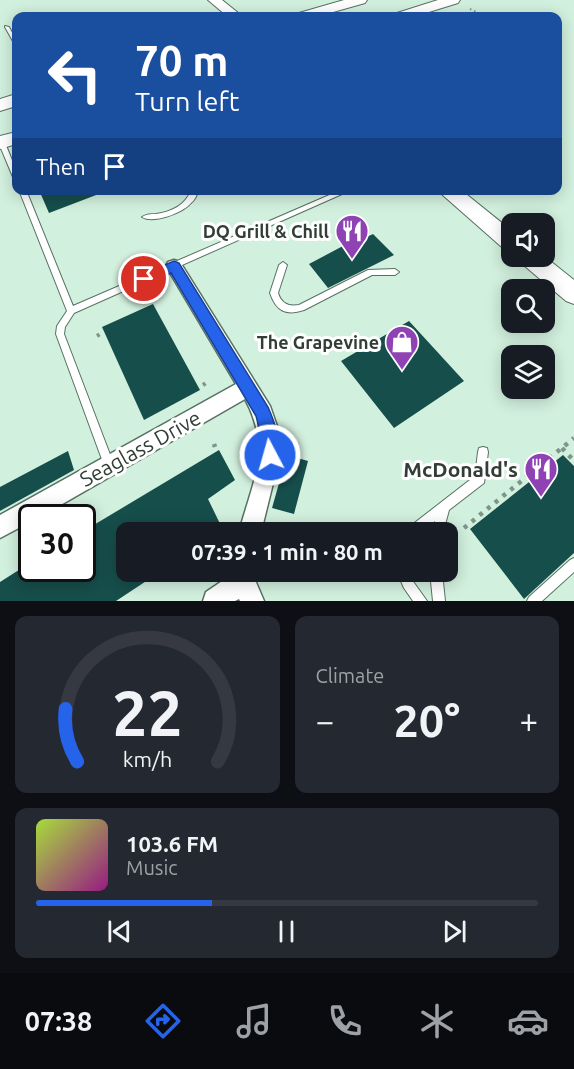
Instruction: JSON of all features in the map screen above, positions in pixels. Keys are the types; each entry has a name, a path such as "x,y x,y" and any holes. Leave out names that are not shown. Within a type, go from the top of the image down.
{"main road":[{"path":"214,0 230,12"},
{"path":"318,12 360,0"},
{"path":"415,12 453,0"},
{"path":"453,195 501,234"},
{"path":"541,267 574,294"}],"street":[{"path":"174,266 263,413 269,432 270,455 253,522"},
{"name":"Seaglass Drive","path":"0,526 248,387"},
{"path":"215,601 246,585"}],"lane":[{"path":"7,27 12,36"},
{"path":"6,141 12,163"},
{"path":"24,195 71,311"},
{"path":"146,217 158,217 187,206 194,195"},
{"path":"109,465 60,334 61,326 71,311 337,195"},
{"path":"283,265 274,293 281,306 291,310 301,308 370,272 394,272"},
{"path":"425,522 480,479 483,452"},
{"path":"440,522 444,507"},
{"path":"533,601 574,564"},
{"path":"407,582 421,601"},
{"path":"437,582 439,601"}],"path":[{"path":"470,9 476,12"},
{"path":"464,528 574,438"},
{"path":"562,448 574,460"}],"building":[{"path":"41,195 96,195 49,213"},
{"name":"DQ Grill & Chill","path":"373,234 394,255 328,288 309,264 358,238 360,240"},
{"path":"153,304 200,390 144,420 102,327"},
{"name":"The Grapevine","path":"409,321 464,381 394,428 341,361"},
{"path":"219,450 235,480 208,499 219,522 116,522 116,582 145,582 116,601 0,601 0,582 18,571 18,582 96,582 96,524"},
{"path":"68,451 74,470 0,511 0,487"},
{"path":"287,455 308,461 294,514 272,508"},
{"name":"McDonald's","path":"563,455 574,466 574,553 524,599 470,529"}],"place":[{"name":"DQ Grill & Chill","path":"352,260"},
{"name":"The Grapevine","path":"402,371"},
{"name":"McDonald's","path":"541,498"}],"route":[{"path":"144,279 174,266 263,413 269,432 270,455"}]}
